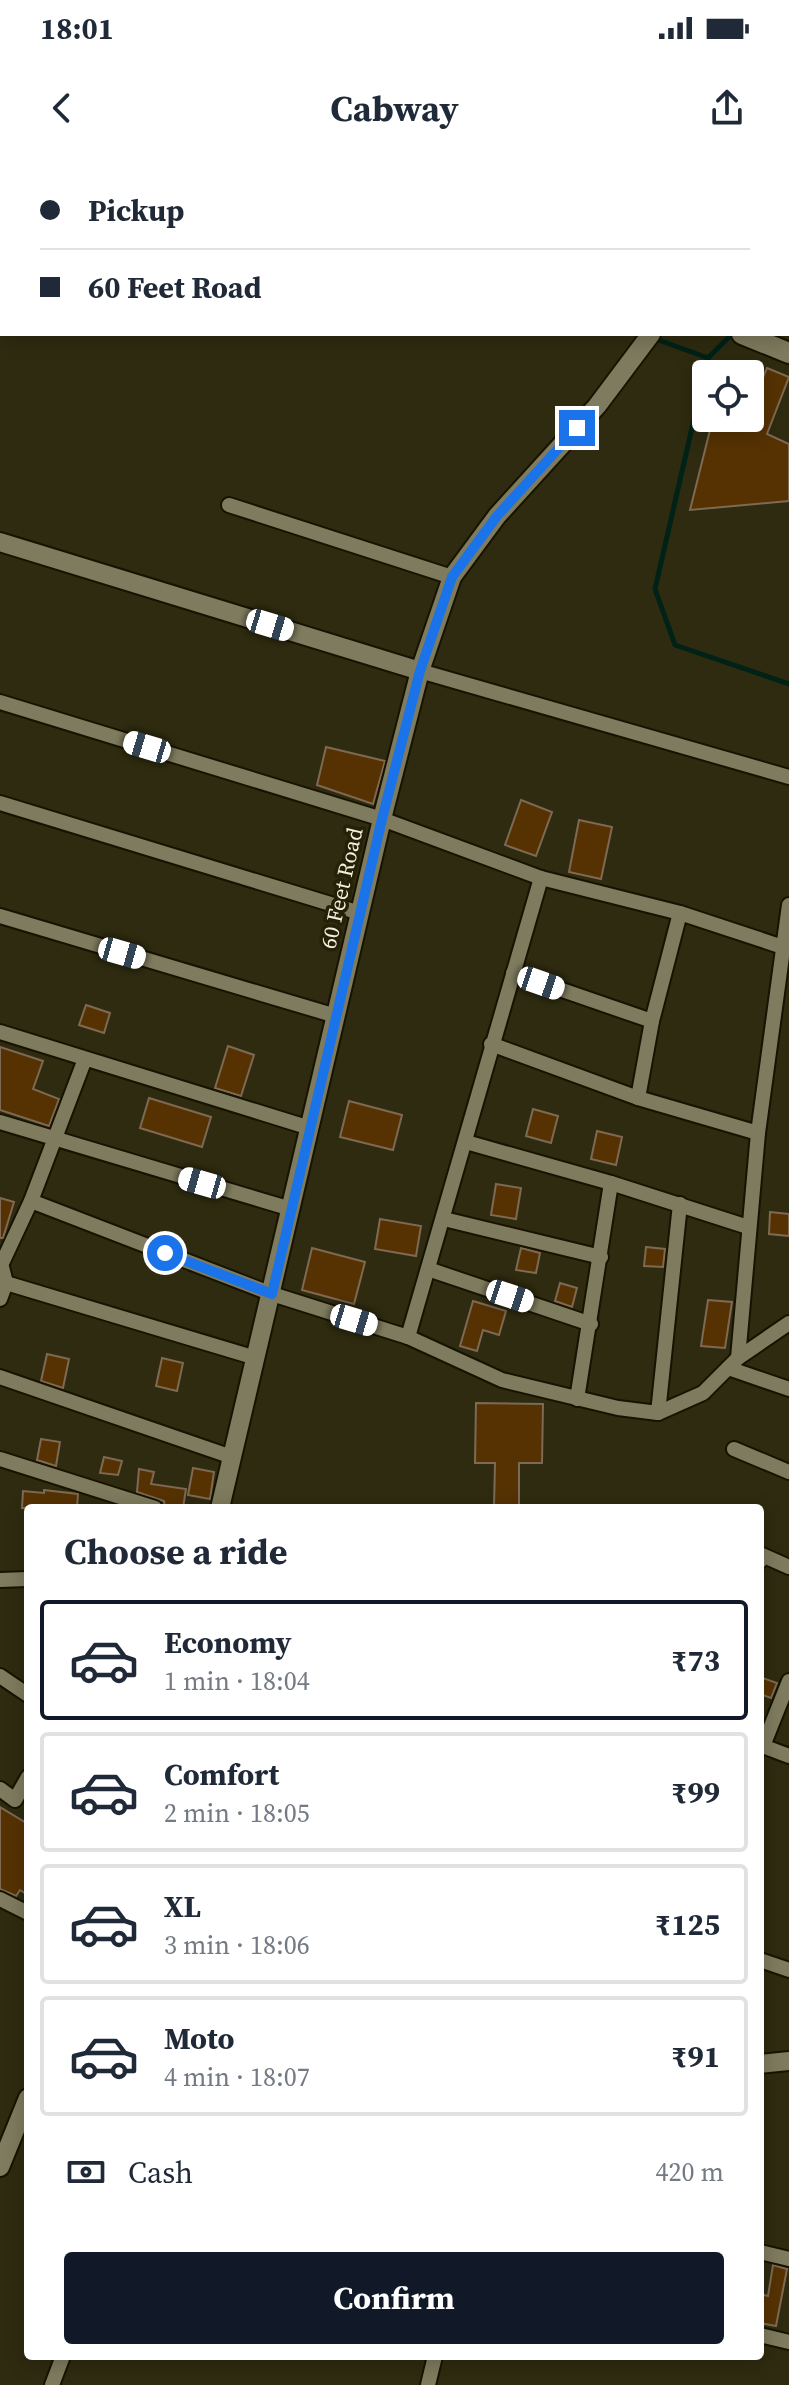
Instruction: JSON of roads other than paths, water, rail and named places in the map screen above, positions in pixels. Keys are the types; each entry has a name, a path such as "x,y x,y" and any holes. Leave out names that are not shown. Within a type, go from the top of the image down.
{"main road":[{"path":"747,336 789,353"}],"street":[{"name":"60 Feet Road","path":"221,1504 382,819 420,671 452,577 497,516 597,406 648,338"},
{"path":"229,505 452,577"},
{"path":"0,542 420,671 789,777"},
{"path":"0,702 382,819 541,878 680,913 787,948"},
{"path":"0,803 360,913"},
{"path":"408,1337 541,878"},
{"path":"733,1363 758,1133 787,948 789,905"},
{"path":"638,1098 652,1021 680,913"},
{"path":"0,916 336,1016"},
{"path":"513,973 652,1021"},
{"path":"0,1032 310,1128"},
{"path":"491,1044 638,1098 758,1133"},
{"path":"0,1299 6,1283 1,1260 31,1201 85,1059"},
{"path":"0,1122 291,1209"},
{"path":"466,1142 611,1183 748,1227"},
{"path":"577,1399 611,1183"},
{"path":"31,1201 272,1294 408,1337 502,1380 577,1399 658,1413 703,1393 733,1363 789,1323"},
{"path":"658,1413 680,1204"},
{"path":"444,1219 601,1257"},
{"path":"428,1269 591,1324"},
{"path":"6,1283 256,1358"},
{"path":"733,1363 789,1389"},
{"path":"0,1377 232,1457"},
{"path":"734,1449 789,1472"},
{"path":"0,1459 142,1504"},
{"path":"764,1556 789,1567"},
{"path":"0,1580 24,1579"},
{"path":"0,1676 24,1692"},
{"path":"764,1738 789,1681"},
{"path":"764,1746 789,1756"},
{"path":"0,1789 15,1800 24,1784"},
{"path":"0,1899 24,1911"},
{"path":"764,1961 789,1970"},
{"path":"764,2064 789,2061"},
{"path":"0,2167 24,2108"},
{"path":"764,2253 789,2259"},
{"path":"764,2336 789,2342"},
{"path":"52,2385 61,2360"},
{"path":"428,2385 434,2360"}],"waterway":[{"path":"708,358 730,336"},
{"path":"653,338 708,358 655,589 675,645 789,684"}]}
